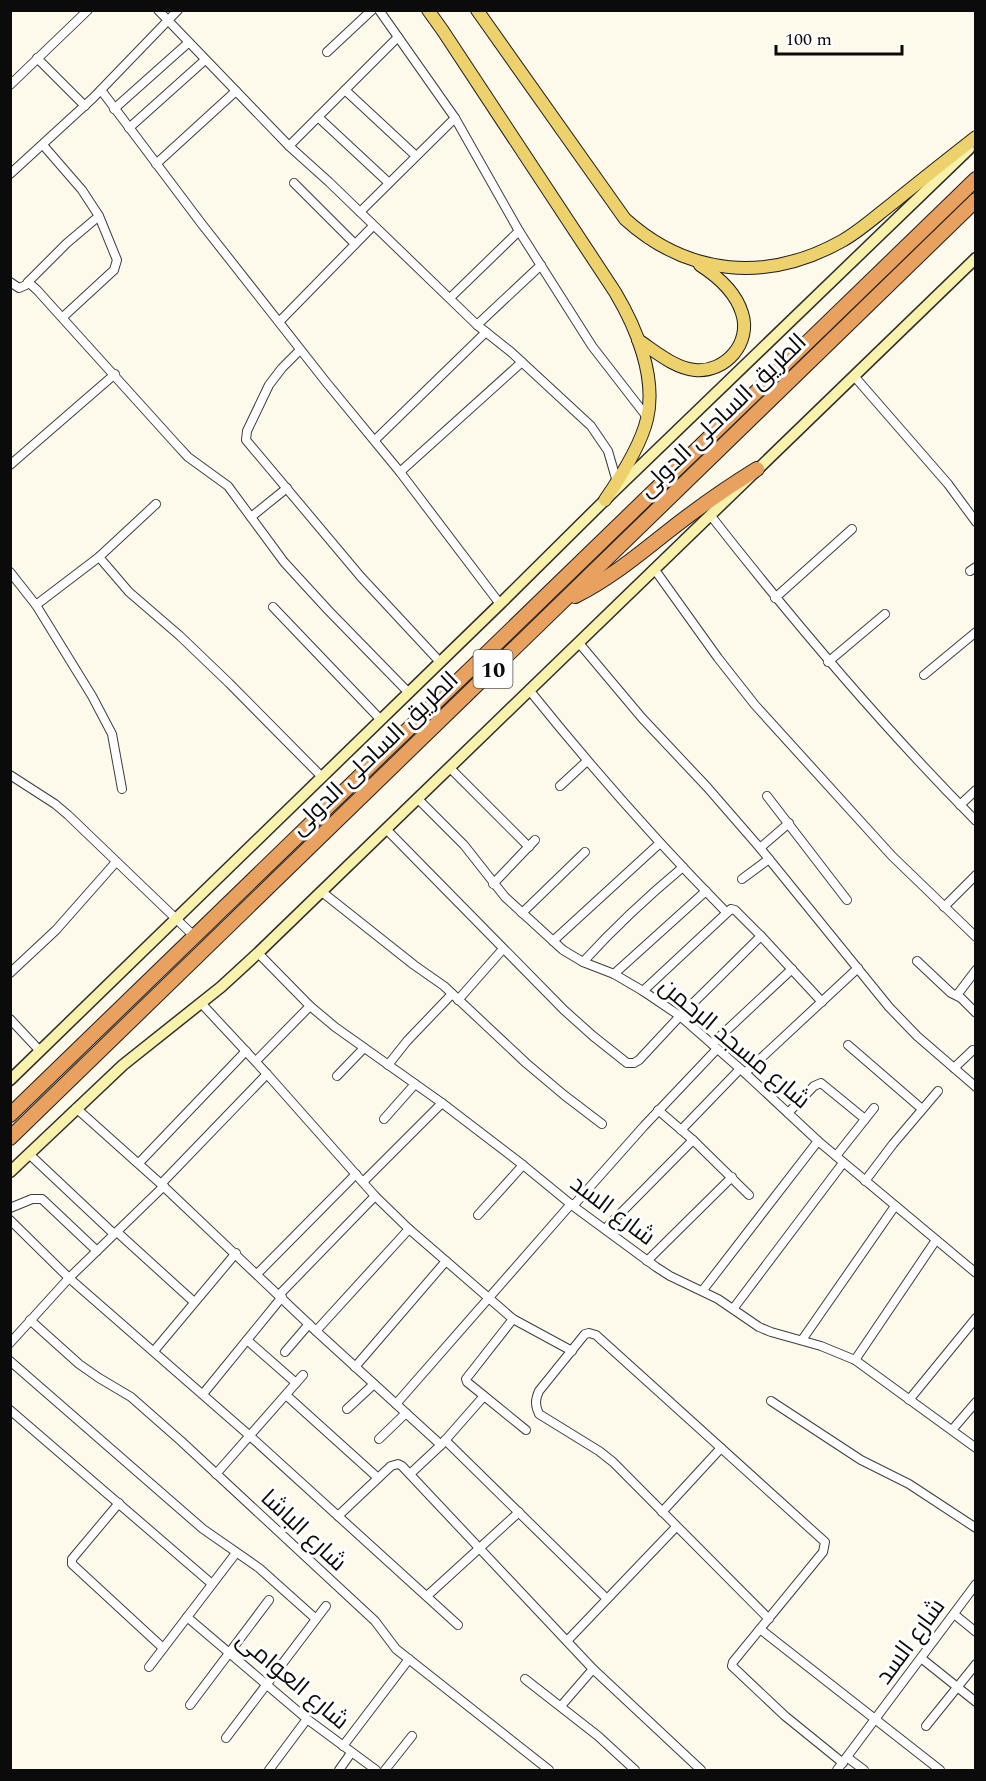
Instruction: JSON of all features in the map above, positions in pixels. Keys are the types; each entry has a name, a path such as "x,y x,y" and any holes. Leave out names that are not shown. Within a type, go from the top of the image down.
{"highway":[{"name":"الطريق الساحلى الدولى","path":"10,1114 975,179"},
{"name":"الطريق الساحلى الدولى","path":"10,1138 975,200"},
{"path":"562,602 615,573 726,488 757,469"}],"main road":[{"path":"428,10 615,292 632,323 648,376 648,418 617,482 605,500"},
{"path":"477,10 625,219 652,241 668,250 710,265 736,268 784,263 815,254 852,235 975,137"},
{"path":"638,340 681,367 695,370 715,368 727,361 736,351 744,331 742,310 718,279 687,258"}],"street":[{"path":"10,85 88,10"},
{"path":"158,10 289,146 477,325 522,362 596,432 608,451 617,482"},
{"path":"10,174 85,106 178,10"},
{"path":"327,52 372,10"},
{"path":"379,10 455,118 519,231 592,346 648,418"},
{"path":"289,146 398,37"},
{"path":"114,109 188,43"},
{"path":"37,58 85,106"},
{"path":"129,128 205,60"},
{"path":"101,90 300,350 375,440 500,604"},
{"path":"345,90 416,156"},
{"path":"156,164 236,91"},
{"path":"318,117 389,183"},
{"path":"360,212 455,118"},
{"path":"10,1080 975,142"},
{"path":"43,145 82,190 99,216 117,260 116,267 63,317"},
{"path":"294,183 356,244"},
{"path":"10,282 19,288 26,285 67,243 99,216"},
{"path":"280,321 373,226"},
{"path":"450,298 519,231"},
{"path":"10,1172 123,1065 201,1003 258,953 975,258"},
{"path":"477,325 541,265"},
{"path":"28,282 63,317 189,457 228,486 284,562 409,693"},
{"path":"375,440 486,332"},
{"path":"300,350 269,385 246,436 248,444 354,569 440,662"},
{"path":"400,472 522,362"},
{"path":"10,465 115,374"},
{"path":"854,376 948,484 975,522"},
{"path":"251,517 286,488"},
{"path":"36,605 99,557 156,504"},
{"path":"711,516 828,662 975,821"},
{"path":"775,598 852,529"},
{"path":"99,557 129,592 220,675 322,777"},
{"path":"655,570 737,684 891,856 975,937"},
{"path":"10,572 36,605 92,696 112,734 122,789"},
{"path":"273,607 381,720"},
{"path":"828,662 885,614"},
{"path":"924,675 975,632"},
{"path":"579,644 642,718 760,848 904,1023 975,1087"},
{"path":"530,691 587,761 682,867 726,912"},
{"path":"560,786 587,761"},
{"path":"450,768 529,847"},
{"path":"11,776 55,804 194,936"},
{"path":"960,805 975,790"},
{"path":"767,796 848,900"},
{"name":"شارع مسجد الرحمن","path":"418,800 464,845 493,884 553,941 583,962 614,974 680,1016 843,1163 975,1273"},
{"path":"760,848 789,822"},
{"path":"387,830 564,1010 592,1036 627,1063 639,1060 761,936"},
{"path":"493,884 535,840"},
{"path":"553,941 660,843"},
{"path":"522,913 585,852"},
{"path":"742,879 769,859"},
{"path":"10,974 56,930 116,862"},
{"path":"583,962 647,897 682,867"},
{"path":"944,907 975,875"},
{"path":"614,974 706,891"},
{"path":"322,892 444,986 526,1063 602,1124"},
{"path":"643,991 731,909 735,910 761,936 822,1002"},
{"path":"388,1065 407,1041 504,949"},
{"name":"شارع السد","path":"258,953 310,1006 364,1048 442,1103 647,1261 670,1276 703,1290 759,1327 831,1349 855,1360 975,1448"},
{"path":"916,961 975,1013"},
{"path":"681,1130 742,1071 858,968"},
{"path":"396,1404 714,1046 792,969"},
{"path":"957,995 975,970"},
{"path":"201,1003 256,1061 375,1196 410,1229 513,1319 572,1351"},
{"path":"256,1061 310,1006"},
{"path":"10,1019 40,1051"},
{"path":"848,1045 922,1109"},
{"path":"337,1076 364,1048"},
{"path":"954,1068 973,1050"},
{"path":"139,1163 246,1051"},
{"path":"10,1343 69,1278 163,1185 267,1074"},
{"path":"788,1113 814,1086 821,1083 866,1119"},
{"path":"384,1119 415,1084"},
{"path":"865,1181 938,1091"},
{"path":"363,1182 442,1103"},
{"path":"76,1108 163,1185 355,1367 519,1512 607,1599"},
{"path":"836,1156 874,1108"},
{"path":"658,1110 693,1140 749,1195"},
{"path":"604,1229 693,1140"},
{"path":"703,1290 818,1141"},
{"path":"29,1154 194,1302"},
{"path":"733,1309 843,1163"},
{"path":"478,1215 523,1165"},
{"path":"257,1274 356,1174"},
{"path":"647,1261 732,1177"},
{"path":"203,1394 281,1296 375,1196"},
{"path":"10,1208 32,1199 42,1199 97,1251"},
{"path":"802,1340 895,1206"},
{"path":"10,1220 69,1278 203,1394 458,1625"},
{"path":"316,1331 410,1229"},
{"path":"855,1360 936,1240"},
{"path":"154,1351 236,1253"},
{"path":"355,1367 446,1262"},
{"path":"909,1400 975,1318"},
{"path":"513,1319 466,1377 467,1382 526,1430"},
{"name":"شارع الباشا","path":"30,1320 92,1374 131,1397 375,1621 390,1643 549,1770"},
{"path":"285,1352 309,1324"},
{"path":"769,1619 613,1462 539,1414 536,1406 539,1391 585,1334 596,1335 825,1542 823,1552 769,1619 733,1662 734,1669 785,1716 846,1760 864,1770"},
{"path":"247,1340 296,1383"},
{"path":"10,1361 202,1529 259,1568 316,1619"},
{"path":"216,1474 303,1375"},
{"path":"346,1409 374,1384"},
{"path":"286,1395 378,1478"},
{"path":"410,1474 443,1443 484,1396"},
{"path":"771,1401 861,1460 909,1484 975,1528"},
{"path":"952,1430 975,1402"},
{"path":"10,1410 212,1584"},
{"path":"380,1439 406,1413"},
{"path":"662,1512 722,1449"},
{"path":"338,1516 394,1464 402,1466 593,1669 698,1770"},
{"path":"119,1503 72,1559 72,1564 163,1648"},
{"path":"427,1596 519,1512"},
{"path":"567,1641 676,1527"},
{"path":"149,1667 236,1553"},
{"name":"شارع السد","path":"837,1770 975,1584"},
{"path":"190,1705 269,1600"},
{"path":"226,1738 326,1606"},
{"path":"954,1614 975,1632"},
{"name":"شارع العوامى","path":"187,1617 307,1719 376,1770"},
{"path":"760,1629 940,1770"},
{"path":"921,1658 975,1702"},
{"path":"343,1746 409,1659"},
{"path":"926,1726 975,1664"},
{"path":"561,1707 593,1669"},
{"path":"525,1679 598,1736 635,1770"},
{"path":"269,1770 307,1719"},
{"path":"385,1770 412,1736"},
{"path":"339,1770 351,1753"}]}
